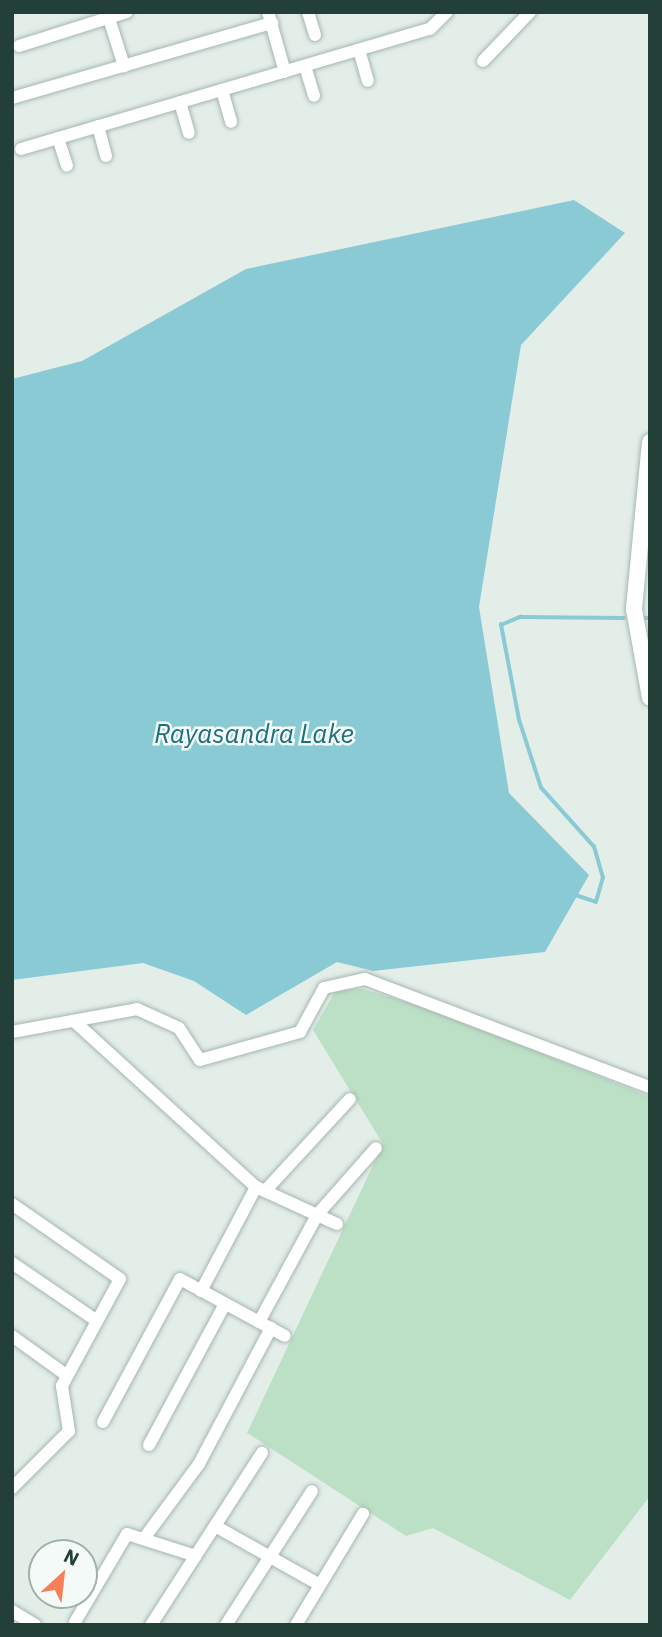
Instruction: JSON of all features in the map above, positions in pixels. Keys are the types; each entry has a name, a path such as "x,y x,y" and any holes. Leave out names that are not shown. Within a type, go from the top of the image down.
{"street":[{"path":"19,46 107,15 127,12"},
{"path":"308,12 315,35"},
{"path":"21,149 430,29 447,12"},
{"path":"484,61 530,12"},
{"path":"107,15 124,66"},
{"path":"12,99 270,18 285,72"},
{"path":"359,50 368,81"},
{"path":"305,66 314,96"},
{"path":"222,90 231,122"},
{"path":"180,102 189,133"},
{"path":"98,126 106,156"},
{"path":"58,138 67,166"},
{"path":"650,442 634,609 650,698"},
{"path":"12,1032 137,1009 155,1014 186,1035 200,1060 300,1032 324,988 365,979 650,1087"},
{"path":"74,1021 260,1189 337,1224"},
{"path":"201,1291 260,1189 350,1099"},
{"path":"145,1537 199,1464 317,1215 376,1148"},
{"path":"12,1204 120,1279 66,1375 62,1395 71,1418 69,1431 12,1488"},
{"path":"12,1263 97,1321"},
{"path":"103,1422 180,1279 285,1336"},
{"path":"149,1445 225,1304"},
{"path":"12,1336 66,1375"},
{"path":"151,1625 262,1453"},
{"path":"226,1625 312,1491"},
{"path":"296,1625 363,1514"},
{"path":"215,1526 320,1585"},
{"path":"75,1622 127,1534 145,1537 196,1556"},
{"path":"12,1611 35,1625"}],"green space":[{"path":"363,989 439,1012 650,1097 650,1496 570,1600 433,1528 406,1536 247,1433 383,1144 313,1030 336,990"}],"water":[{"name":"Rayasandra Lake","path":"574,200 625,233 521,345 479,607 509,793 589,875 545,952 373,971 337,962 246,1015 194,981 143,963 12,980 12,379 82,361 246,269"}],"waterway":[{"path":"573,894 596,902 603,878 594,847 541,788 519,720 501,625 520,617 624,618"},
{"path":"645,618 650,618"}]}
